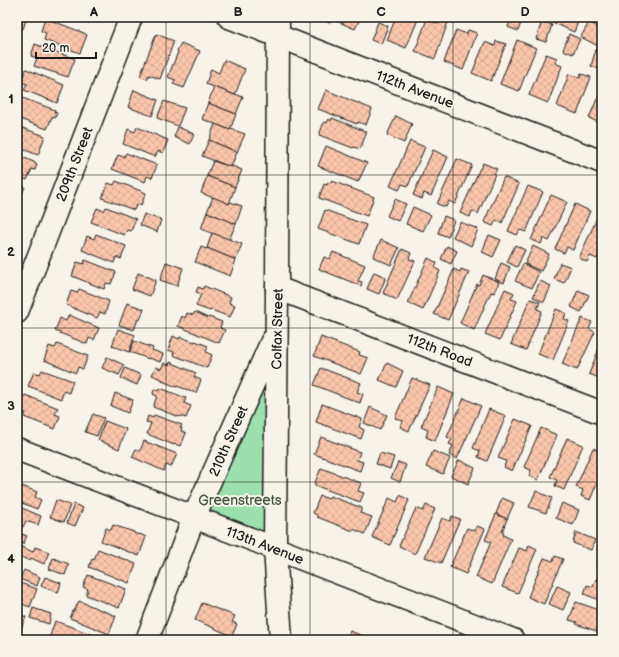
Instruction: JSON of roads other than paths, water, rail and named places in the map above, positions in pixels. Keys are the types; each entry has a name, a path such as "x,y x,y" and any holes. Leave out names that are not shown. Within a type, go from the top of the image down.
{"street":[{"name":"209th Street","path":"17,312 131,17"},
{"name":"112th Avenue","path":"229,17 278,26 602,162"},
{"name":"Colfax Street","path":"278,26 275,549 281,640"},
{"name":"112th Road","path":"277,288 602,412"},
{"name":"210th Street","path":"147,640 194,517 276,332"},
{"name":"113th Avenue","path":"17,449 513,640"}],"park label":[{"name":"Greenstreets","path":"240,500"}]}
